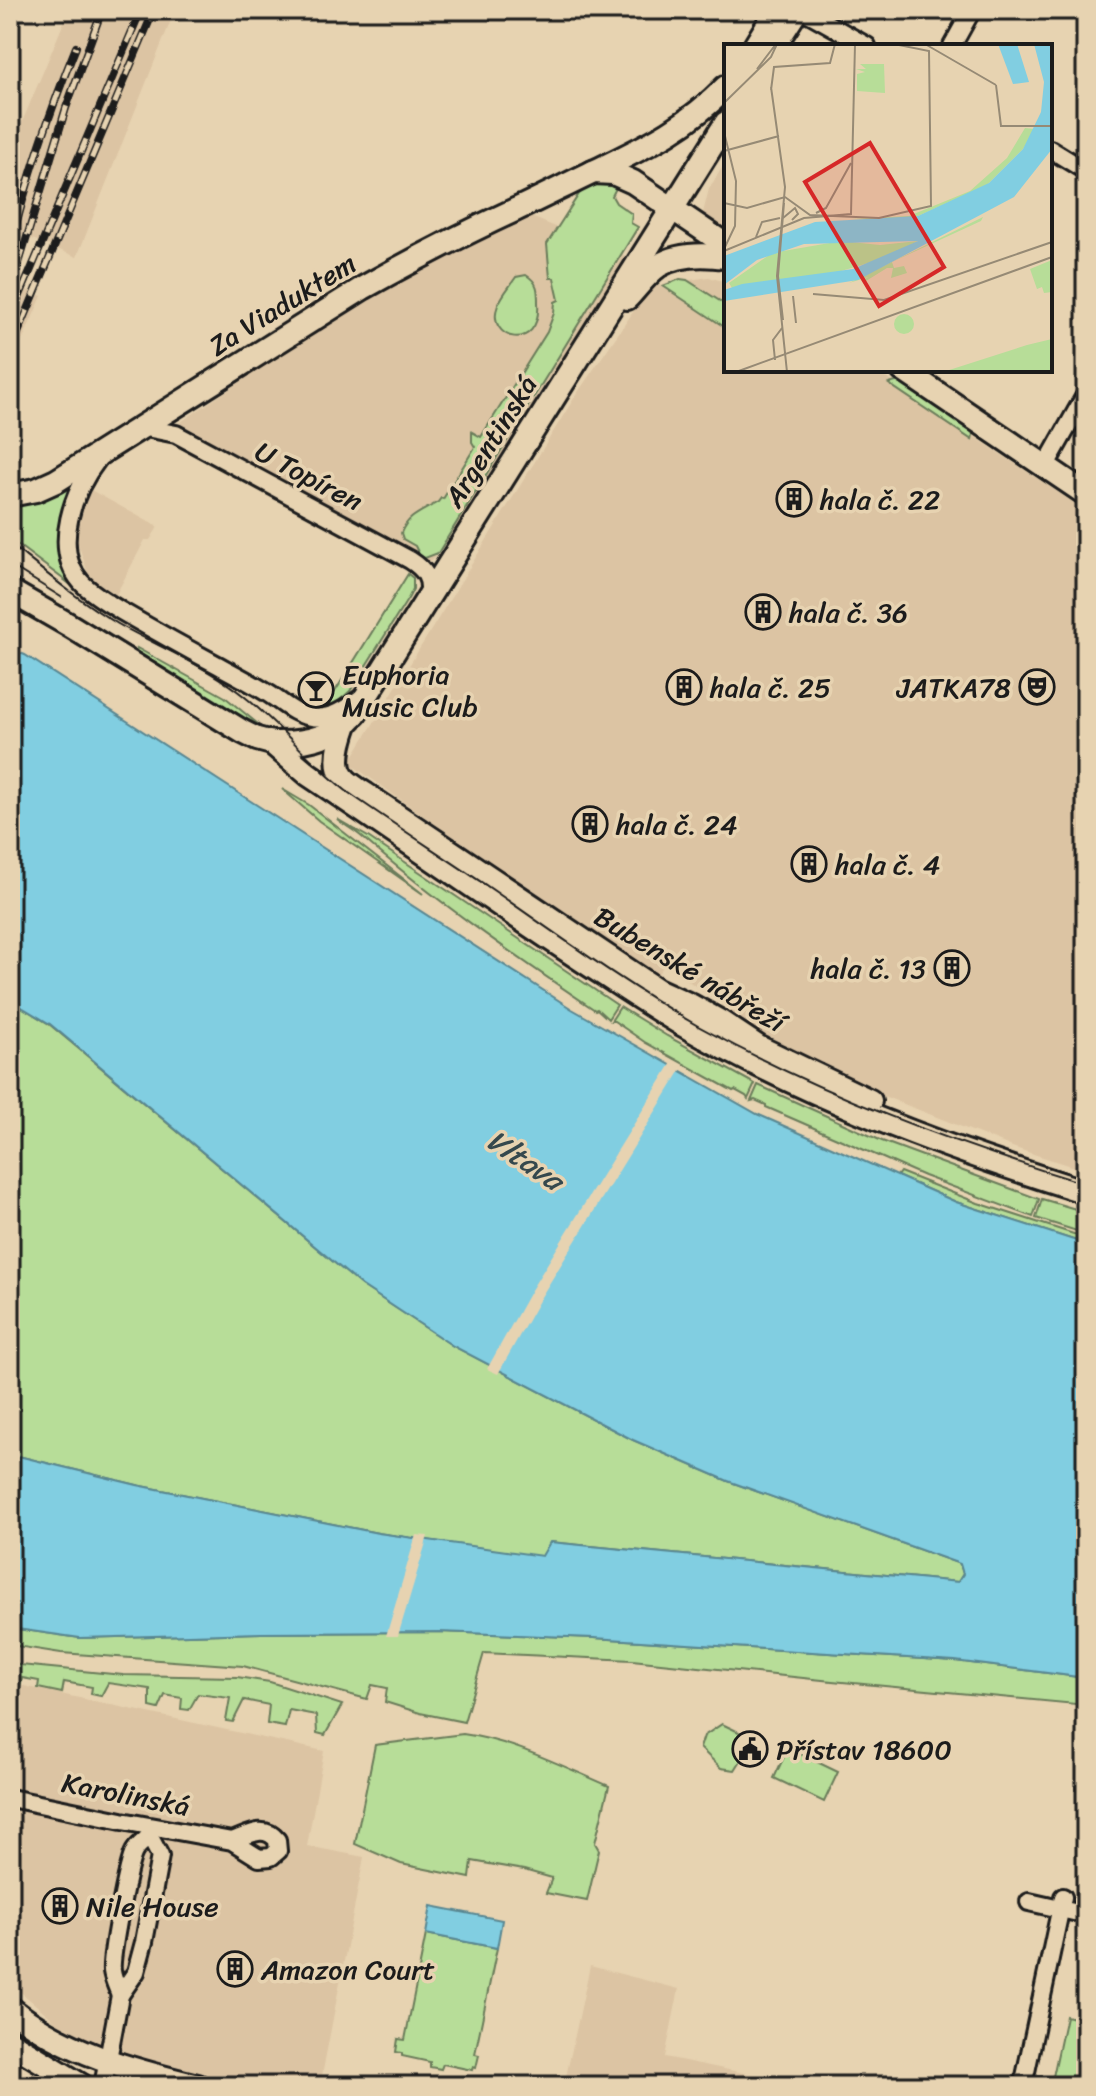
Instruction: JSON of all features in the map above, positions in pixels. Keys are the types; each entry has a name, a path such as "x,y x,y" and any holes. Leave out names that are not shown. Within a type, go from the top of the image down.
{"main road":[{"path":"756,44 777,10"},
{"path":"775,44 797,10"},
{"path":"593,172 671,132 724,89"},
{"name":"Argentinská","path":"272,743 294,743 322,737 346,724 371,691 724,126"},
{"path":"593,172 621,176 724,244"},
{"name":"Za Viaduktem","path":"10,495 36,490 56,481 363,288 408,263 593,172"},
{"path":"593,334 658,266 673,259 692,256 724,257"},
{"path":"906,372 1086,494"},
{"path":"10,582 69,625"},
{"path":"10,591 211,713 257,739 272,743"},
{"name":"Bubenské nábřeží","path":"346,724 340,751 340,770 344,779 657,990 719,1021 758,1047 870,1101 1012,1153 1086,1176"},
{"name":"Bubenské nábřeží","path":"272,743 308,774 579,959 658,1009 750,1061 836,1102 921,1136 1086,1192"},
{"path":"10,2008 25,2021 76,2049 155,2076 198,2086"},
{"path":"10,2042 82,2086"}],"street":[{"path":"803,10 863,44"},
{"path":"953,44 972,10"},
{"path":"1052,150 1086,171"},
{"path":"1046,465 1086,394"},
{"name":"U Topíren","path":"141,427 176,434 410,560 427,575 428,596"},
{"path":"104,451 84,480 69,522 70,559 79,580 86,587 112,606 268,693 299,714 328,717 371,691"},
{"name":"Karolinská","path":"10,1798 151,1832 232,1841"},
{"path":"103,2086 120,1995 136,1972 144,1942 160,1856 151,1832 134,1851 128,1875 113,1955 112,1971 120,1995"},
{"path":"1029,1902 1062,1903 1078,1913"},
{"path":"1023,2086 1062,1903"}],"shaded area":[{"path":"69,10 175,10 77,257 10,230 10,151"},
{"path":"724,164 724,230 703,213 709,189"},
{"path":"529,216 628,257 451,539 430,562 195,438 176,425 363,300"},
{"path":"709,277 724,281 724,372 877,372 1086,511 1086,1171 1015,1148 838,1078 775,1044 665,964 654,979 349,763 576,395 651,286"},
{"path":"10,284 42,296 10,368"},
{"path":"89,489 158,527 150,540 145,540 113,600 88,573 75,535 78,511"},
{"path":"10,1683 324,1751 307,1846 364,1857 320,2086 262,2086 140,2060 81,2043 10,1983"},
{"path":"590,1966 679,1989 665,2057 808,2086 564,2086"}],"green space":[{"path":"603,183 617,186 612,196 616,203 632,214 631,223 638,227 438,553 425,558 420,556 415,546 403,539 401,533 416,514 443,499 475,447 472,432 481,437 547,332 555,302 559,300 554,278 550,278 547,244 579,194"},
{"path":"526,275 533,280 537,290 537,319 531,330 523,336 514,337 499,327 496,317 498,305 516,277"},
{"path":"680,279 687,280 724,304 724,327 663,286"},
{"path":"905,382 970,427 972,440 889,384"},
{"path":"67,487 72,491 62,517 79,591 10,539 10,506"},
{"path":"408,574 413,578 409,597 350,691 331,705 328,703"},
{"path":"137,648 225,697 258,724 235,714 136,651"},
{"path":"282,789 309,805 423,894 319,821"},
{"path":"337,819 617,1005 608,1019 476,927"},
{"path":"10,1000 49,1024 361,1285 453,1346 633,1440 728,1481 960,1564 963,1574 958,1582 551,1542 542,1557 378,1533 137,1485 10,1454"},
{"path":"620,1007 755,1084 748,1099 611,1021"},
{"path":"758,1085 882,1141 1039,1199 1033,1217 924,1176 755,1100 751,1101"},
{"path":"900,1172 978,1203 1086,1238 1086,1244 956,1202 897,1176"},
{"path":"1042,1199 1086,1212 1086,1234 1036,1218"},
{"path":"10,1628 80,1638 438,1632 594,1638 955,1661 1086,1678 1086,1705 632,1660 484,1653 464,1722 385,1702 387,1688 372,1685 367,1699 243,1666 61,1653 10,1645"},
{"path":"10,1664 123,1675 237,1677 270,1682 342,1705 325,1735 317,1733 316,1715 289,1710 285,1727 267,1724 269,1705 244,1700 233,1722 226,1721 230,1698 198,1694 189,1710 181,1709 182,1698 165,1695 159,1709 150,1707 150,1689 108,1683 101,1696 91,1694 92,1687 64,1682 62,1693 38,1688 39,1681 22,1678 18,1696 10,1695"},
{"path":"722,1724 743,1734 745,1754 735,1770 721,1768 700,1748 704,1736"},
{"path":"463,1734 519,1748 609,1786 595,1843 599,1850 587,1901 546,1893 552,1878 524,1870 472,1861 470,1878 401,1864 355,1844 375,1745"},
{"path":"788,1748 838,1772 824,1802 774,1778"},
{"path":"426,1934 497,1948 475,2054 479,2055 476,2068 472,2070 443,2064 441,2069 430,2067 430,2062 396,2052 398,2039 405,2040"},
{"path":"1066,2016 1086,2021 1086,2086 1051,2086"}],"water":[{"name":"Vltava","path":"10,649 25,655 572,1009 757,1114 956,1202 1086,1244 1086,1678 955,1661 594,1638 440,1632 80,1638 10,1628 10,1454 137,1485 378,1533 542,1556 550,1542 958,1582 963,1574 960,1564 728,1481 633,1440 453,1346 361,1285 50,1024 10,1000"},
{"path":"431,1906 502,1920 497,1948 426,1934"}],"pier":[{"path":"673,1061 683,1067 541,1297 498,1374 487,1369 531,1290"},
{"path":"416,1535 428,1536 398,1636 386,1636"}],"tram line":[{"path":"10,544 104,615 222,680 265,714 349,793 671,1010 744,1051 839,1095 986,1152 1086,1184"},
{"path":"10,565 61,597"}],"railway":[{"path":"10,293 66,108 102,10"},
{"path":"10,319 141,10"},
{"path":"10,352 154,10"},
{"path":"10,249 39,147 76,47"}],"place":[{"name":"hala č. 22","path":"794,499"},
{"name":"hala č. 36","path":"763,612"},
{"name":"hala č. 25","path":"684,687"},
{"name":"JATKA78","path":"1037,687"},
{"name":"Euphoria Music Club","path":"316,690"},
{"name":"hala č. 24","path":"590,824"},
{"name":"hala č. 4","path":"809,864"},
{"name":"hala č. 13","path":"952,968"},
{"name":"Přístav 18600","path":"750,1749"},
{"name":"Nile House","path":"60,1906"},
{"name":"Amazon Court","path":"235,1969"}]}
